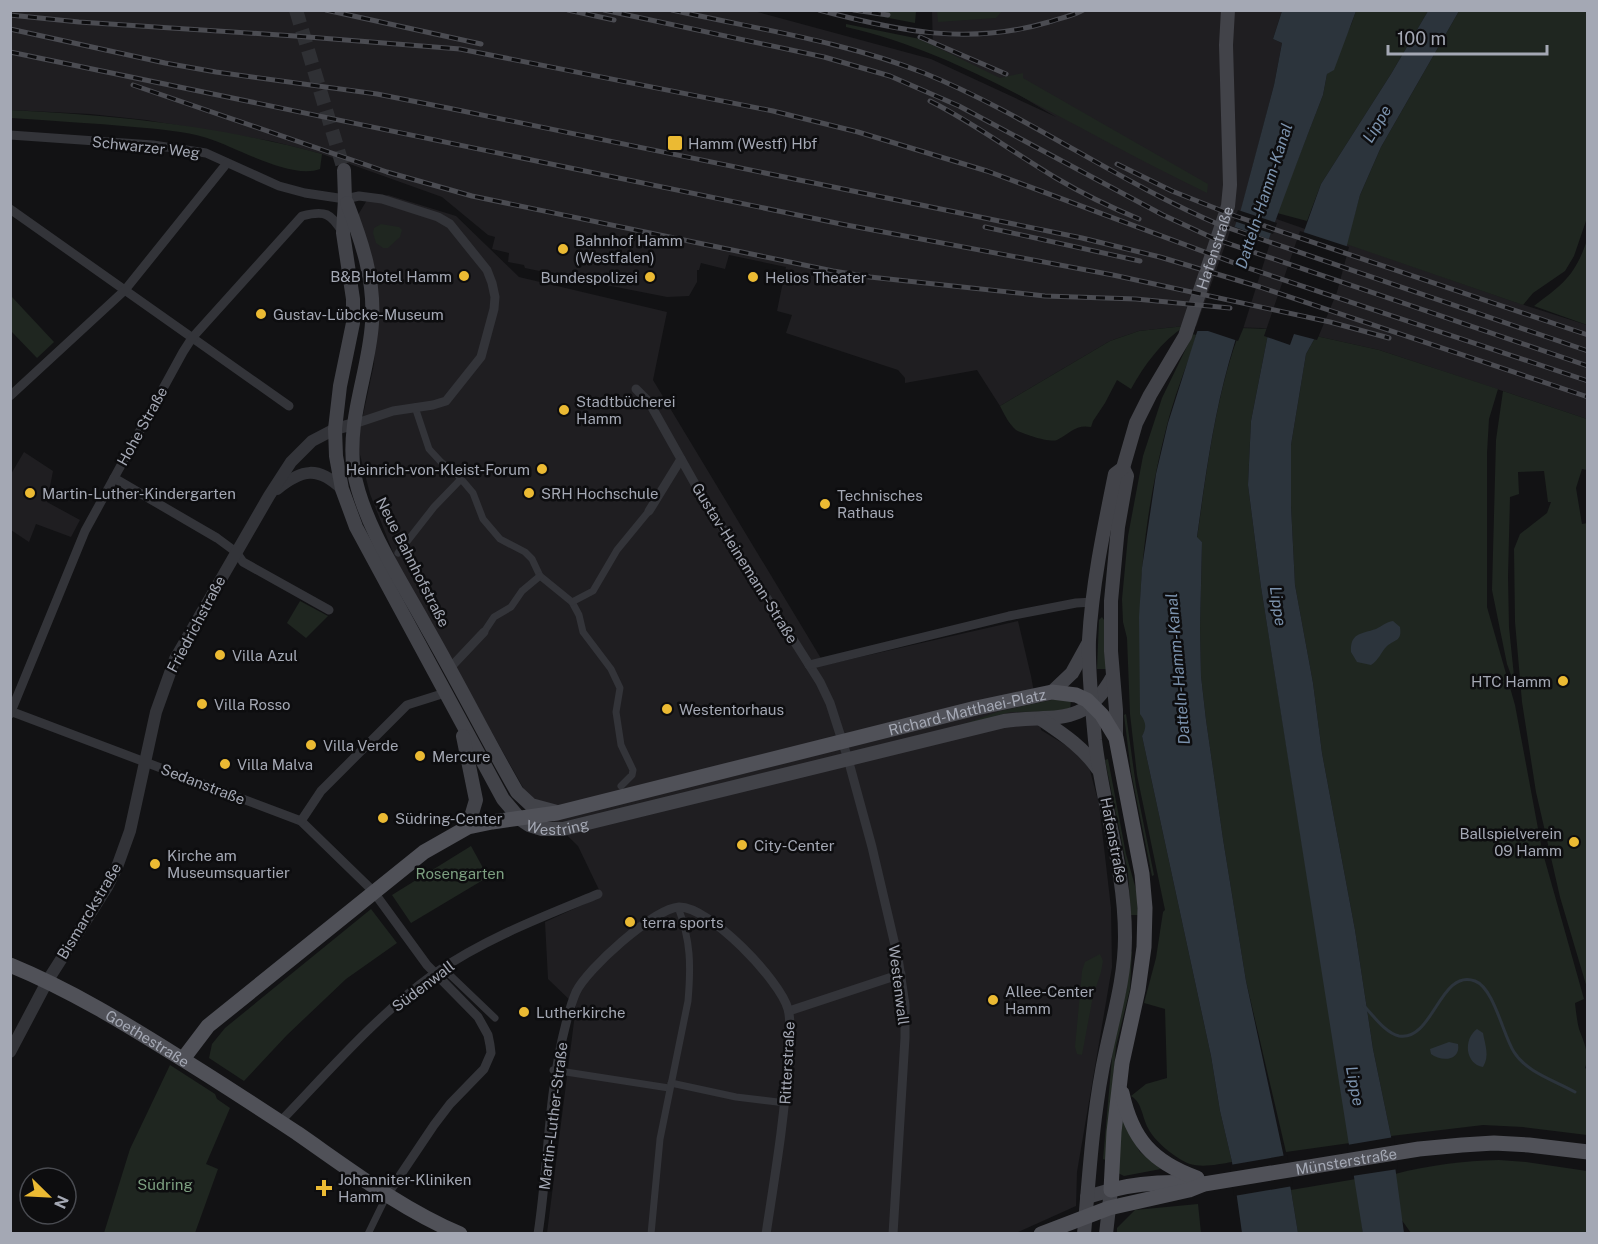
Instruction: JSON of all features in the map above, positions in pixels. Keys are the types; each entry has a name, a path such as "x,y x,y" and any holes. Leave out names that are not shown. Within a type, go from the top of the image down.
{"main road":[{"name":"Hafenstraße","path":"1084,1233 1096,1104 1125,954 1122,876 1100,771 1092,703 1089,642 1115,474 1123,468 1137,423 1150,395 1185,336 1229,201 1230,156 1226,45 1228,10"},
{"path":"344,170 343,233 354,299 353,323 340,386 335,429 336,456 342,489 356,527 445,693 503,800 520,819"},
{"name":"Neue Bahnhofstraße","path":"345,199 359,235 372,285 372,323 354,424 354,471 366,511 390,561 517,792 531,805 560,812"},
{"name":"Hafenstraße","path":"1106,1233 1122,1063 1138,990 1144,947 1145,918 1142,873 1116,738 1111,633 1113,576 1127,476 1123,468"},
{"path":"1052,692 1075,669 1089,642"},
{"path":"1113,676 1092,703 1116,738"},
{"name":"Richard-Matthaei-Platz","path":"842,743 914,723 1052,692 1076,695 1092,703 1076,714 1004,722 848,759"},
{"path":"458,717 475,787 476,800 468,827"},
{"name":"Richard-Matthaei-Platz","path":"1041,719 1070,739 1087,754 1100,771"},
{"name":"Westring","path":"520,819 560,812 842,743"},
{"name":"Westring","path":"520,819 542,829 562,829 848,759"},
{"path":"183,1059 208,1026 424,852 468,827 520,819"},
{"name":"Goethestraße","path":"10,964 76,994 183,1059 442,1230 460,1233"},
{"path":"1120,1082 1128,1119 1140,1139 1161,1161 1187,1182"},
{"name":"Münsterstraße","path":"1041,1233 1187,1182 1209,1184 1419,1149 1494,1143 1587,1152"},
{"path":"1087,1197 1151,1182 1187,1182"}],"street":[{"name":"Schwarzer Weg","path":"10,135 167,146 206,153 279,186 305,193 345,199 359,196 382,198 445,220 487,270 492,283 495,297 494,309 485,346 476,366 446,401 393,411 354,424"},
{"path":"10,396 125,290 227,163"},
{"path":"10,209 289,406"},
{"name":"Hohe Straße","path":"11,712 81,539 192,338 302,216 318,212 327,214 336,221 343,233"},
{"name":"Gustav-Heinemann-Straße","path":"636,389 650,402 699,491 825,692 842,743"},
{"path":"415,407 429,449 473,493 483,519 500,539 525,552 532,559 540,576 572,602 579,615 583,632 611,669 620,688 616,712 621,745 633,770 632,775 621,786"},
{"name":"Friedrichstraße","path":"145,762 156,712 175,659 269,496 291,462 312,441 335,429 354,424"},
{"path":"572,602 593,591 617,550 649,511 681,459"},
{"name":"Friedrichstraße","path":"269,496 287,481 298,475 313,472 332,480 342,489"},
{"path":"114,478 217,538 236,552 243,562 329,610"},
{"path":"398,553 434,507 461,479"},
{"path":"450,668 484,632 494,617 511,607 522,591 540,576"},
{"path":"809,665 1009,616 1076,603 1094,602"},
{"path":"301,821 321,791 407,705 445,693"},
{"name":"Sedanstraße","path":"11,712 301,821 373,891 420,956 478,1017 488,1035 490,1045 490,1053 484,1069 440,1118 387,1195"},
{"name":"Westenwall","path":"842,743 873,847 901,974 905,1005 893,1233"},
{"name":"Bismarckstraße","path":"10,1052 48,980 107,887 117,867 130,831 145,762"},
{"name":"Südenwall","path":"280,1122 405,996 436,973 509,932 598,894"},
{"path":"651,1233 660,1139 690,982 691,959 688,938 678,908"},
{"name":"Ritterstraße","path":"678,908 687,909 706,917 747,953 772,978 789,1011 786,1103 766,1233"},
{"name":"Martin-Luther-Straße","path":"538,1233 554,1070 573,1001 588,974 610,952 662,912 678,908"},
{"path":"449,974 495,1018"},
{"path":"789,1011 901,974"},
{"path":"554,1070 786,1103"},
{"path":"368,1233 387,1195"}],"shaded area":[{"path":"11,11 754,11 931,59 1056,117 971,66 933,48 932,11 1282,11 1273,39 1282,43 1274,85 1242,207 1587,325 1587,419 1379,350 1316,336 1261,328 1185,326 1139,331 1110,341 1000,406 977,370 905,383 905,378 898,370 786,333 792,315 777,311 786,267 729,255 725,269 701,263 697,270 697,282 689,296 667,297 606,285 525,268 524,265 508,262 509,253 492,249 495,237 488,235 442,197 322,154 271,141 146,120 90,114 11,110"},
{"path":"388,195 456,216 519,277 667,312 653,380 825,665 1018,621 1041,730 1072,749 1089,767 1099,804 1111,908 1112,967 1077,1172 1076,1206 1014,1234 547,1233 576,1006 548,979 545,922 602,896 578,846 529,798 400,570 370,494 357,443 374,364 377,293 358,215 367,200"},
{"name":"Martin-Luther-Kindergarten","path":"24,452 53,471 47,502 80,520 71,537 36,524 29,542 11,530 11,474"}],"green space":[{"path":"937,10 1002,11 996,18 938,22"},
{"path":"852,11 916,11 915,23"},
{"path":"1356,11 1428,11 1321,184 1307,221 1277,213 1323,95 1327,74"},
{"path":"1459,11 1587,11 1587,218 1574,256 1565,271 1533,293 1523,305 1346,244 1360,195 1381,147"},
{"path":"846,24 920,39 1000,78 1023,73 1023,78 1208,184 1207,193 969,70 878,35 846,27"},
{"path":"10,110 168,123 245,136 322,154 320,169 294,170 279,166 219,142 189,134 11,118"},
{"path":"381,224 399,227 402,230 400,237 388,248 383,248 376,243 373,233 374,228"},
{"path":"1587,240 1587,325 1534,306 1573,271"},
{"path":"11,296 54,342 37,358 11,331"},
{"path":"1185,326 1154,354 1131,389 1117,380 1091,427 1077,428 1054,441 1030,436 1016,430 1000,406 1110,341 1139,331"},
{"path":"1241,328 1269,329 1251,421 1248,485 1261,587 1350,1143 1286,1152 1246,981 1223,839 1201,676 1202,542 1197,538 1219,405"},
{"path":"1193,334 1196,335 1193,347 1170,415 1152,495 1142,567 1140,629 1146,729 1142,736 1232,1162 1206,1166 1184,1162 1160,1144 1148,1128 1137,1102 1131,1096 1146,1084 1167,1078 1165,1009 1144,1003 1165,910 1137,775 1122,599 1128,536 1143,456 1162,398"},
{"path":"1316,336 1379,350 1498,389 1489,419 1487,453 1487,607 1515,705 1542,850 1584,999 1575,1003 1579,1029 1587,1053 1585,1068 1588,1070 1587,1135 1523,1127 1483,1125 1391,1136 1373,1049 1355,930 1322,753 1313,683 1295,585 1291,445 1306,354"},
{"path":"1503,391 1587,419 1587,470 1582,469 1576,488 1582,524 1588,523 1587,988 1560,897 1536,792 1522,702 1515,622 1514,549 1520,534 1547,513 1551,502 1548,502 1544,471 1518,472 1519,494 1510,497 1509,627 1515,686 1507,664 1492,590 1496,440"},
{"path":"300,601 328,616 306,638 287,623"},
{"path":"1102,617 1107,669 1097,669 1099,620"},
{"path":"1056,699 1071,700 1070,711 1011,712 955,727 1000,711"},
{"path":"1126,714 1136,786 1154,875 1152,876 1131,772 1124,715"},
{"path":"1108,759 1126,854 1137,893 1138,915 1131,915 1128,873 1105,760"},
{"name":"Rosengarten","path":"471,846 488,877 411,923 392,895"},
{"path":"371,909 397,943 346,979 287,1035 244,1081 209,1058 212,1044 225,1028"},
{"path":"1132,951 1130,989 1116,1046 1106,1160 1103,1159 1113,1046 1126,991"},
{"path":"1100,954 1103,961 1093,996 1082,1055 1077,1054 1075,1047 1082,971 1085,962"},
{"name":"Südring","path":"170,1065 215,1094 217,1099 230,1108 206,1164 218,1169 195,1233 104,1233 130,1149"},
{"path":"1121,1117 1140,1152 1161,1169 1124,1176 1118,1173"},
{"path":"1499,1160 1587,1171 1587,1233 1411,1233 1401,1219 1395,1174 1446,1164"},
{"path":"1356,1179 1363,1233 1298,1233 1291,1190"},
{"path":"1198,1204 1201,1233 1117,1233 1117,1228 1135,1210"}],"water":[{"name":"Datteln-Hamm-Kanal","path":"1282,11 1356,11 1334,70 1327,74 1323,95 1273,227 1239,328 1223,384 1214,427 1197,537 1202,542 1201,676 1223,839 1246,981 1291,1190 1298,1233 1242,1233 1232,1162 1220,1111 1211,1056 1142,736 1145,725 1140,714 1139,617 1142,568 1156,474 1168,423 1196,335 1241,209 1274,85 1282,43 1273,39"},
{"name":"Lippe","path":"1428,11 1459,11 1381,147 1360,195 1335,291 1306,354 1291,445 1295,585 1313,683 1322,753 1355,930 1373,1049 1391,1136 1404,1233 1363,1234 1261,587 1248,485 1251,421 1269,329 1321,184"},
{"path":"1393,621 1400,627 1398,639 1387,646 1371,665 1357,662 1351,652 1351,646 1357,635"},
{"path":"1477,1029 1483,1033 1486,1046 1487,1055 1483,1067 1472,1061 1468,1051 1472,1033"},
{"path":"1449,1042 1458,1044 1458,1050 1453,1057 1445,1059 1431,1054 1430,1049"}],"pier":[{"path":"1238,210 1277,223 1273,234 1234,221 1232,226"},
{"path":"1232,226 1271,240 1243,329 1238,341 1208,331 1196,331 1193,335"},
{"path":"1300,231 1349,247 1337,292 1317,340 1294,334 1290,345 1264,336"},
{"path":"1394,1137 1398,1169 1352,1176 1347,1145"},
{"path":"1287,1155 1293,1186 1234,1196 1230,1165"}],"waterway":[{"path":"1364,1006 1389,1031 1399,1036 1411,1035 1429,1018 1453,985 1463,980 1475,981 1482,985 1488,993 1519,1059 1534,1071 1575,1092"}],"tunnel":[{"path":"296,10 344,170"}],"railway":[{"path":"326,10 481,44"},
{"path":"568,10 614,20"},
{"path":"604,10 824,57 890,76 959,106 1163,215 1215,239 1588,366"},
{"path":"672,10 831,44 924,73 999,108 1145,189 1220,225 1588,351"},
{"path":"819,10 905,29 961,34 1019,29 1049,22 1083,10"},
{"path":"854,10 888,15"},
{"path":"10,15 460,49 773,111 858,132 987,171 1245,267 1588,381"},
{"path":"10,29 165,63 377,94 1082,238 1160,257 1260,287 1588,397"},
{"path":"920,37 1006,74"},
{"path":"10,52 841,224 1113,275 1330,322 1389,338"},
{"path":"133,85 387,172 472,196 833,271 1045,296 1136,299 1230,308"},
{"path":"930,101 1066,184 1139,219"},
{"path":"1117,164 1172,191 1235,216 1588,335"},
{"path":"985,227 1140,261"}],"place":[{"name":"Hamm (Westf) Hbf","path":"675,143"},
{"name":"Bahnhof Hamm (Westfalen)","path":"563,249"},
{"name":"B&B Hotel Hamm","path":"464,276"},
{"name":"Bundespolizei","path":"650,277"},
{"name":"Helios Theater","path":"753,277"},
{"name":"Gustav-Lübcke-Museum","path":"261,314"},
{"name":"Stadtbücherei Hamm","path":"564,410"},
{"name":"Heinrich-von-Kleist-Forum","path":"542,469"},
{"name":"Martin-Luther-Kindergarten","path":"30,493"},
{"name":"SRH Hochschule","path":"529,493"},
{"name":"Technisches Rathaus","path":"825,504"},
{"name":"Villa Azul","path":"220,655"},
{"name":"HTC Hamm","path":"1563,681"},
{"name":"Villa Rosso","path":"202,704"},
{"name":"Westentorhaus","path":"667,709"},
{"name":"Villa Verde","path":"311,745"},
{"name":"Mercure","path":"420,756"},
{"name":"Villa Malva","path":"225,764"},
{"name":"Südring-Center","path":"383,818"},
{"name":"Ballspielverein 09 Hamm","path":"1574,842"},
{"name":"City-Center","path":"742,845"},
{"name":"Kirche am Museumsquartier","path":"155,864"},
{"name":"terra sports","path":"630,922"},
{"name":"Allee-Center Hamm","path":"993,1000"},
{"name":"Lutherkirche","path":"524,1012"},
{"name":"Johanniter-Kliniken Hamm","path":"324,1188"}]}
